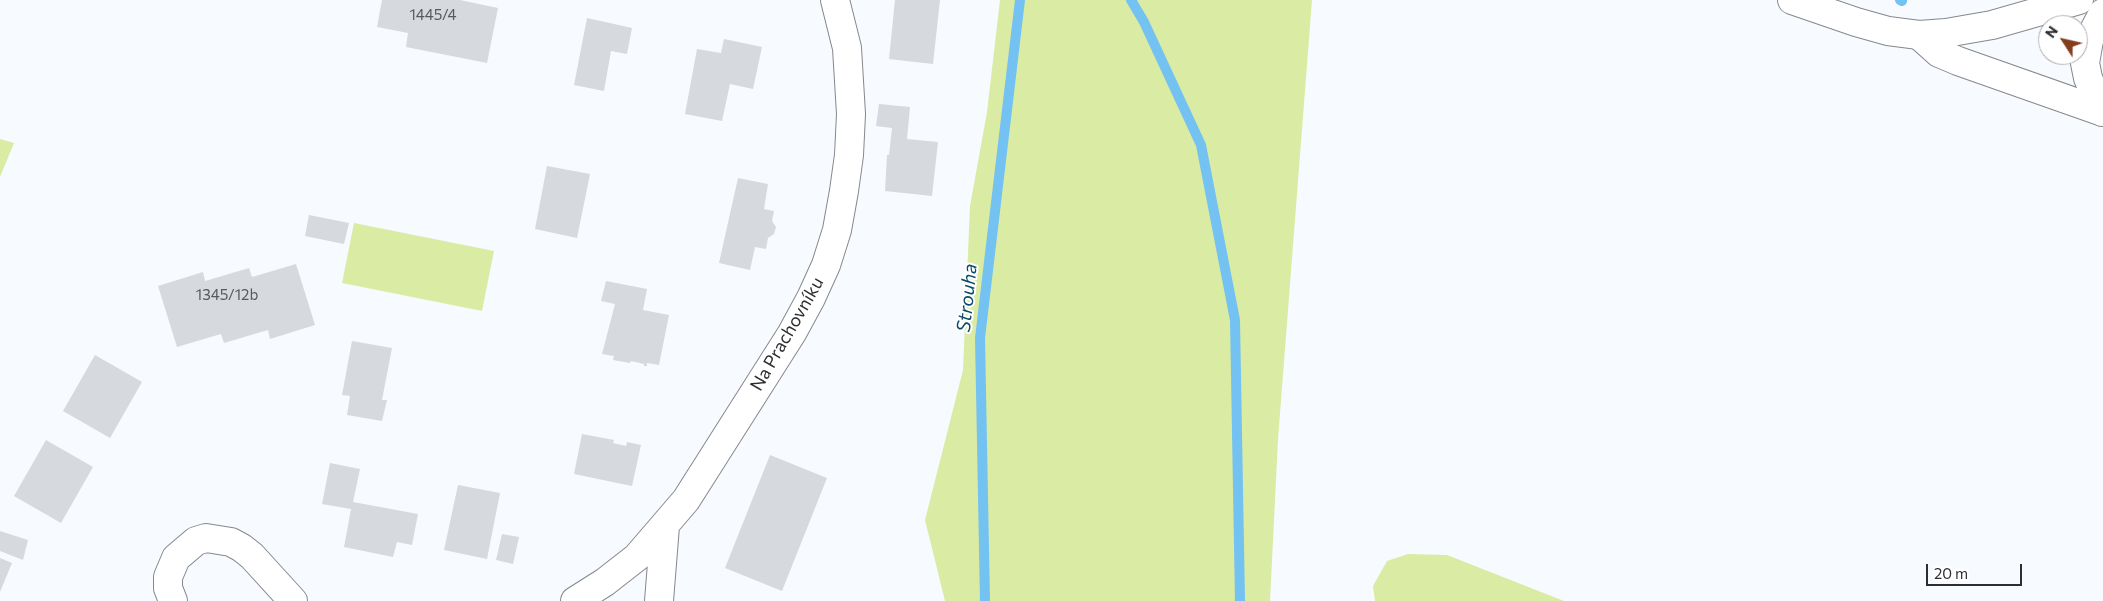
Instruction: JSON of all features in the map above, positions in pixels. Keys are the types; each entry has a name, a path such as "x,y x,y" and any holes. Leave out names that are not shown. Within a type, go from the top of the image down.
{"street":[{"name":"Na Prachovníku","path":"575,601 638,558 686,500 792,334 822,273 837,230 848,155 851,114 847,48 835,0"},
{"path":"1792,0 1888,31 1919,35 1946,33 1992,25 2079,0"},
{"path":"2102,112 2088,78 2085,63 2089,40 2103,13"},
{"path":"1919,35 1940,53 1958,61 2102,112"},
{"path":"659,601 665,526"},
{"path":"173,601 168,588 168,577 176,558 196,541 206,538 225,540 242,548 252,556 293,601"}],"green space":[{"path":"1000,0 1312,0 1278,439 1270,601 945,601 925,520 963,370 970,206 987,112"},
{"path":"0,139 14,143 0,177"},
{"path":"354,223 494,251 482,311 342,283"},
{"path":"1408,554 1447,555 1564,601 1375,601 1373,586 1387,561"}],"building":[{"path":"382,0 460,0 498,8 487,63 406,47 408,33 377,27"},
{"path":"895,0 940,0 933,64 889,59"},
{"path":"587,18 632,28 627,54 611,51 604,91 574,85"},
{"path":"724,39 762,47 753,89 730,84 722,121 685,114 697,49 721,53"},
{"path":"879,104 910,107 907,139 938,142 932,196 885,191 887,155 889,155 892,128 876,126"},
{"path":"547,166 590,174 577,238 535,229"},
{"path":"738,178 768,184 764,209 774,211 772,221 776,227 774,234 768,238 766,249 755,247 750,270 719,263"},
{"path":"309,215 349,223 344,244 305,236"},
{"path":"296,264 315,325 270,339 268,330 224,343 221,334 177,347 158,286 203,272 205,281 249,268 252,277"},
{"path":"606,281 647,289 643,310 669,315 659,365 647,363 647,366 644,366 644,364 631,361 630,363 613,360 614,356 602,354 615,304 601,301"},
{"path":"352,341 392,348 382,400 387,400 382,421 347,415 350,396 342,395"},
{"path":"95,355 142,382 110,438 63,411"},
{"path":"582,434 614,440 613,443 626,446 627,442 641,445 632,486 574,474"},
{"path":"46,440 93,467 61,523 14,496"},
{"path":"770,455 827,478 782,591 725,568"},
{"path":"330,463 360,469 353,502 418,514 412,545 397,542 393,557 344,547 351,509 322,504"},
{"path":"458,485 500,493 487,559 444,550"},
{"path":"0,531 28,540 23,560 0,551"},
{"path":"502,534 519,537 513,564 496,560"},
{"path":"0,558 12,563 0,592"}],"waterway":[{"name":"Strouha","path":"985,601 980,338 1020,0"},
{"path":"1131,0 1144,22 1201,145 1235,320 1240,601"}]}
